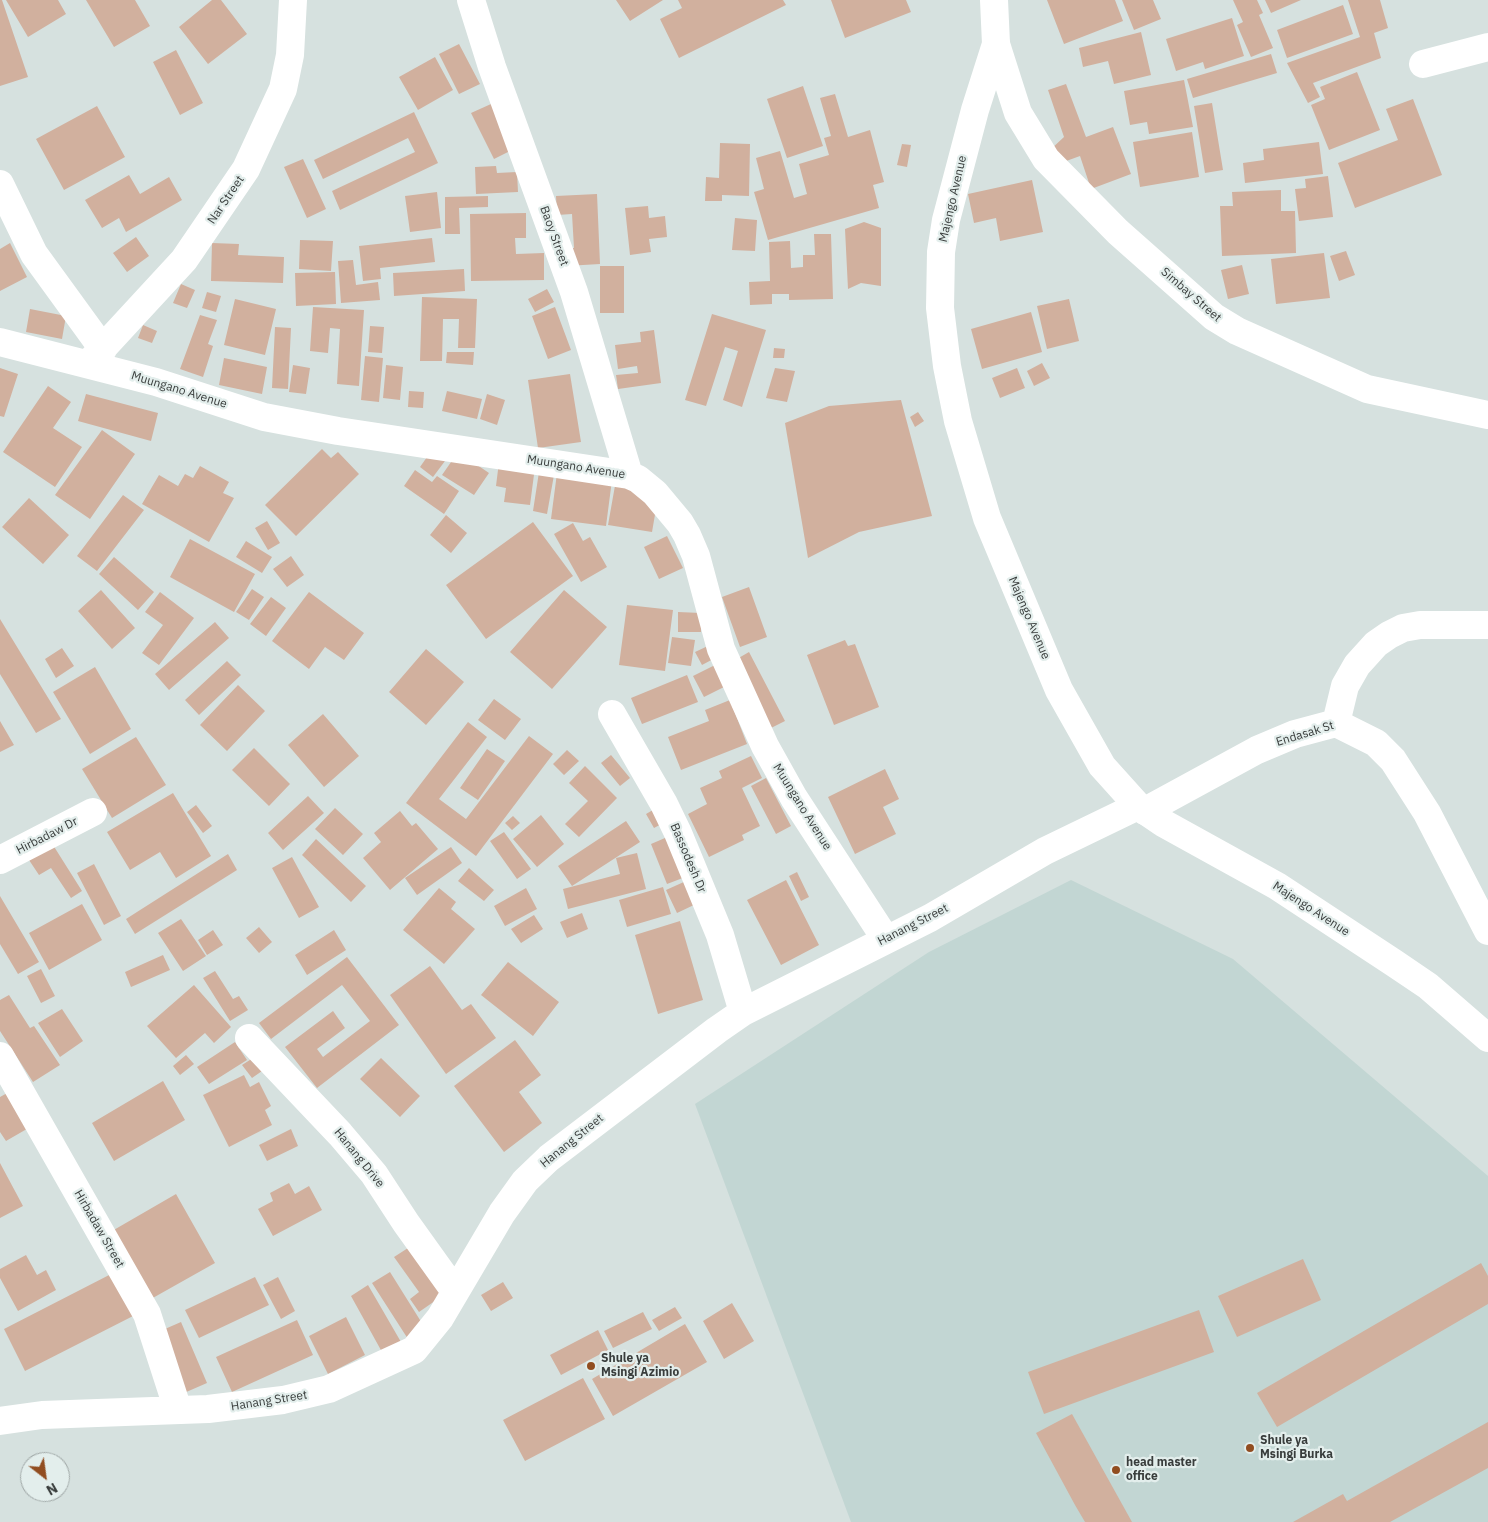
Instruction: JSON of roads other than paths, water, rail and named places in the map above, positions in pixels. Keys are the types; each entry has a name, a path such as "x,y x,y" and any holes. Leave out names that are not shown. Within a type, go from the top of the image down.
{"street":[{"name":"Nar Street","path":"96,357 184,260 246,169 283,89 290,55 293,0"},
{"name":"Baoy Street","path":"471,0 492,67 574,292 629,475"},
{"name":"Majengo Avenue","path":"994,0 996,44 975,110 946,220 941,252 940,308 947,366 958,421 987,518 1059,690 1102,766 1142,808 1163,823 1277,886 1394,963 1428,986 1488,1038"},
{"name":"Simbay Street","path":"996,44 1018,112 1046,159 1118,232 1214,317 1237,332 1367,389 1488,415"},
{"path":"1423,64 1488,47"},
{"path":"0,184 34,254 96,357"},
{"name":"Muungano Avenue","path":"0,342 96,357 156,382 264,417 338,431 629,475 638,479 654,493 680,523 687,535 696,556 721,649 765,746 794,798 885,938"},
{"path":"1336,722 1345,686 1357,665 1376,644 1389,634 1403,628 1420,625 1488,625"},
{"name":"Bassodesh Dr","path":"612,714 664,804 678,833 720,935 743,1012"},
{"name":"Endasak St","path":"1142,808 1257,750 1295,734 1336,722 1376,743 1393,760 1427,813 1488,931"},
{"name":"Hanang Street","path":"0,1421 42,1415 241,1407 283,1400 312,1395 351,1380 416,1350 440,1318 454,1290 525,1181 549,1158 743,1012 885,938 938,913 1045,851 1142,808"},
{"name":"Hirbadaw Dr","path":"0,860 93,812"},
{"name":"Hanang Drive","path":"249,1038 340,1134 374,1174 454,1290"},
{"name":"Hirbadaw Street","path":"0,1056 147,1314 178,1410"}],"place":[{"name":"Shule ya Msingi Azimio","path":"591,1366"},
{"name":"Shule ya Msingi Burka","path":"1250,1448"},
{"name":"head master office","path":"1116,1470"}]}
